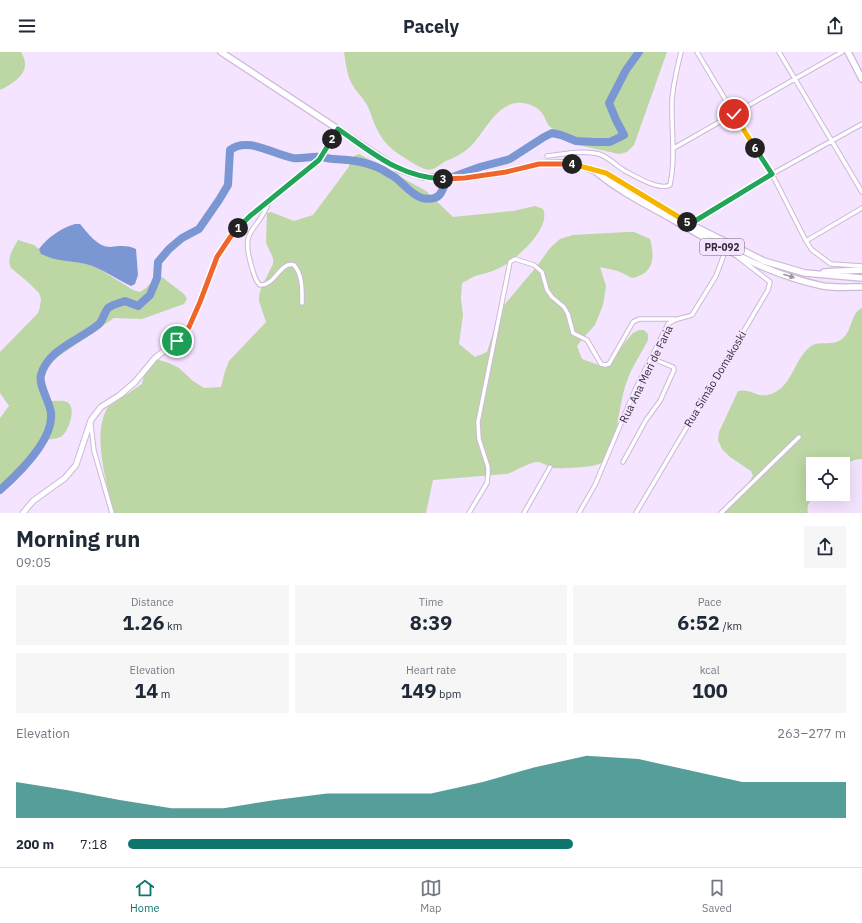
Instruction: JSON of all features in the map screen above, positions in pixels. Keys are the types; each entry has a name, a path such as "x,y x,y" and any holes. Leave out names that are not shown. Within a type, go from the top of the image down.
{"main road":[{"name":"PR-092","path":"221,52 400,170 423,177 443,179 465,178 506,172 539,164 575,164 606,173 690,224 764,261 805,273 862,278"},
{"path":"848,52 862,78"},
{"name":"PR-092","path":"595,171 602,178 636,199 726,249 788,277 823,286 862,287"},
{"path":"816,274 862,270"}],"street":[{"path":"547,156 570,153 600,154 624,170 644,180 658,186 666,187 670,185 674,148 672,100 676,71 682,52"},
{"path":"698,52 734,114 772,174 812,250 831,264 862,266"},
{"path":"779,52 794,80 862,192"},
{"path":"674,148 842,52"},
{"path":"690,224 772,174 862,124"},
{"path":"23,513 33,501 65,478 76,465 91,420 101,407 120,395 135,382 155,358 177,341 189,327 217,257 231,236 250,216 319,160 338,129"},
{"path":"269,201 263,213 251,229 247,239 248,258 257,283 263,285 271,281 285,266 290,264 294,265 298,270 301,280 302,303"},
{"path":"806,241 862,208"},
{"name":"Rua Ana Meri de Faria","path":"580,511 595,485 635,390 668,324 675,318 686,317 692,314 716,276 726,249"},
{"name":"Rua Simão Domakoski","path":"638,512 768,290 770,282 740,259 736,254"},
{"path":"469,513 487,483 488,467 479,438 478,422 510,262 515,259 534,265 542,272 547,290 552,297 564,307 568,314 573,333 587,340 601,364 609,364 633,322 639,319 675,318"},
{"path":"623,462 646,420 660,402 674,370 673,367 651,358"},
{"path":"91,420 94,451 112,513"},
{"path":"721,513 799,437"},
{"path":"524,513 550,467"},
{"path":"580,511 586,513"}],"green space":[{"path":"0,52 21,52 25,65 24,70 17,79 0,90"},
{"path":"344,52 667,52 634,145 627,152 619,154 574,144 572,135 551,128 542,113 537,108 527,104 517,103 503,108 497,113 472,145 466,150 430,170 420,167 400,155 384,140 376,128 367,105 350,80"},
{"path":"359,154 426,191 453,217 513,211 535,206 543,209 544,217 542,226 530,244 504,265 490,272 475,276 462,283 461,299 463,315 459,344 475,357 487,352 499,314 505,304 550,248 560,239 573,235 634,232 650,239 652,246 652,258 649,269 645,273 632,278 618,271 600,267 606,286 603,305 595,325 577,346 582,359 604,367 633,333 639,330 644,330 648,334 648,340 631,370 625,386 614,443 607,459 593,466 575,468 557,468 534,462 506,474 433,480 426,513 114,513 102,459 101,445 103,418 108,407 142,384 146,368 156,359 179,368 193,381 204,388 221,387 229,361 266,322 259,301 259,296 261,288 273,264 273,258 266,243 267,213 271,212 294,221 313,215 348,168 354,156"},
{"path":"18,240 34,245 45,254 81,262 98,268 133,290 140,292 158,277 162,277 184,294 187,299 184,304 142,319 114,318 49,363 41,388 48,401 63,401 70,405 72,413 71,419 65,433 60,437 41,442 9,483 0,491 0,418 9,406 0,393 0,352 38,313 41,299 39,293 11,268 9,261 10,257"},
{"path":"862,308 862,459 850,462 850,457 806,457 806,501 810,501 808,505 808,513 722,513 736,494 747,485 753,476 751,471 730,457 722,449 718,440 719,432 738,391 742,390 760,395 767,395 775,392 787,381 800,359 811,346 819,343 836,342 843,338 846,335 858,310"}],"water":[{"path":"75,224 80,224 93,239 101,245 111,247 127,246 136,249 138,275 135,284 131,286 104,271 86,264 58,260 41,254 39,249 50,237"}],"waterway":[{"path":"0,490 25,466 41,445 47,434 51,413 41,383 41,375 50,358 99,324 108,308 125,301 138,306 150,295 157,278 158,262 169,249 182,238 199,229 228,185 230,150 237,146 245,145 261,148 293,158 322,157 364,163 383,170 419,197 425,199 433,198 437,197 441,193 447,179 480,167 510,159 552,133 576,141 594,142 610,142 624,135 609,103 626,70 639,52"}],"route":[{"path":"177,341 189,327 217,257 231,236 250,216 319,160 338,129 400,170 423,177 443,179 465,178 506,172 539,164 575,164 606,173 690,224 772,174 734,114"}]}
